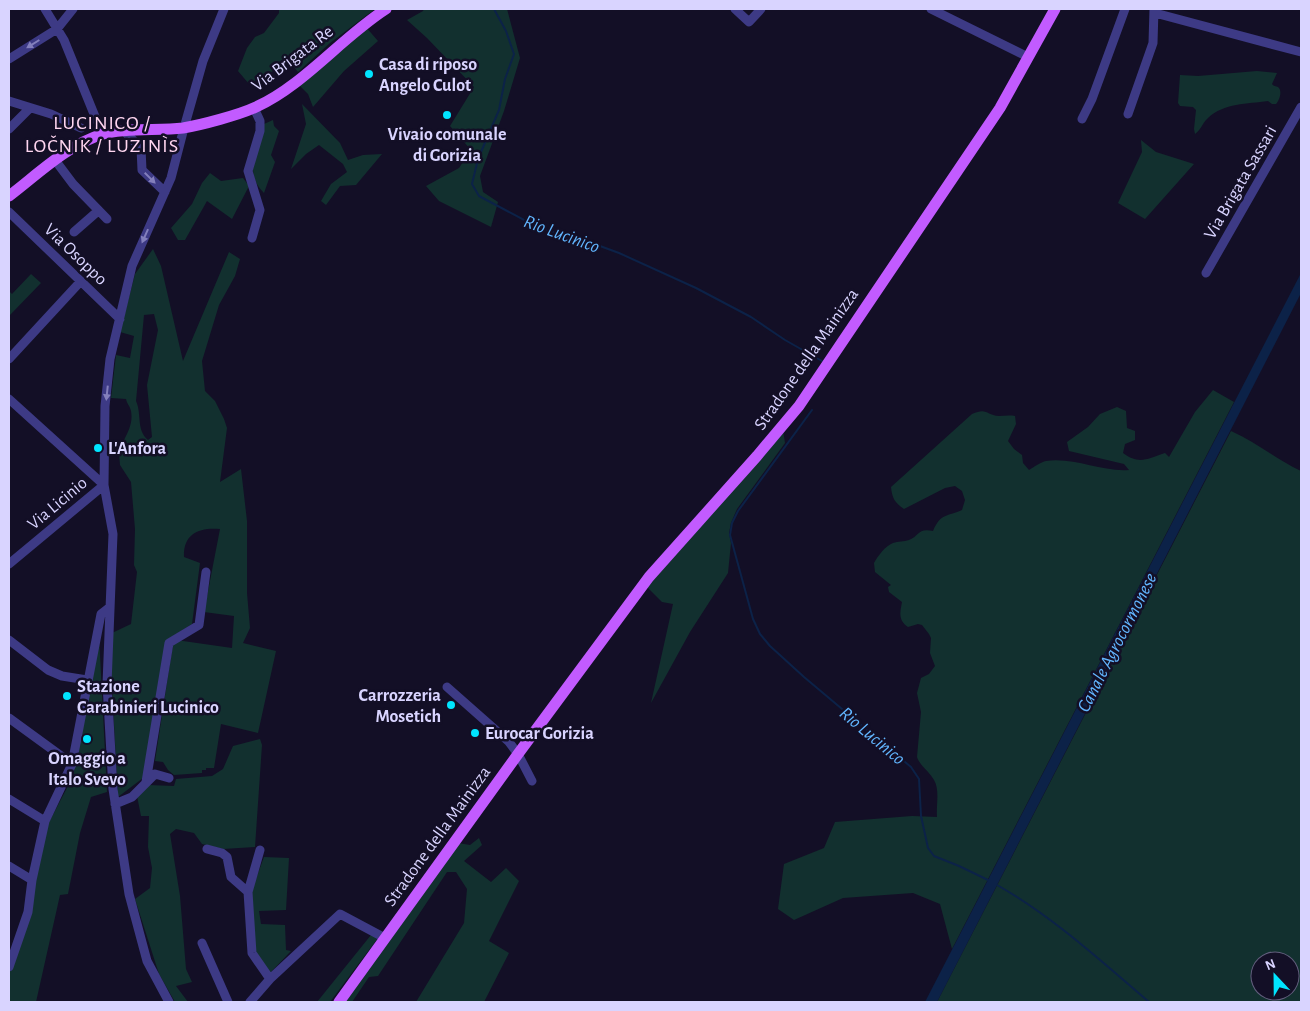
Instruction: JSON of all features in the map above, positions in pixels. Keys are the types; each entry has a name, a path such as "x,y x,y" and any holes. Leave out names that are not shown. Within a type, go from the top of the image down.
{"main road":[{"name":"Via Brigata Re","path":"9,196 55,160 87,140 105,134 184,128 254,108 273,98 294,83 366,21 386,9"},
{"name":"Stradone della Mainizza","path":"339,1002 518,754 649,577 799,406 1000,108 1055,9"}],"street":[{"path":"45,9 64,40 96,119 105,134"},
{"path":"9,60 57,29 72,9"},
{"path":"169,1002 147,961 129,894 115,804 107,684 113,534 104,486 105,406 110,359 132,266 172,178 184,128 204,61 224,9"},
{"path":"735,9 749,22 761,9"},
{"path":"930,9 941,11 1028,57"},
{"path":"1082,119 1092,99 1125,9"},
{"path":"1128,114 1154,43 1155,11 1301,52"},
{"path":"9,101 51,114 81,128 87,140"},
{"name":"Via Brigata Sassari","path":"1206,273 1301,107"},
{"path":"9,129 30,108"},
{"path":"252,238 260,210 248,171 260,131 260,120 254,108"},
{"path":"81,128 96,119"},
{"path":"125,132 141,148 142,170 165,192"},
{"path":"55,160 73,184 107,219"},
{"path":"74,232 98,211"},
{"name":"Via Osoppo","path":"9,212 120,319"},
{"path":"9,359 81,281"},
{"path":"9,399 104,486"},
{"name":"Via Licinio","path":"9,564 104,486"},
{"path":"146,782 170,643 199,625 206,572"},
{"path":"9,967 28,912 32,880 45,821 72,764 101,614 110,607"},
{"path":"9,640 48,670 62,676 88,680"},
{"path":"447,686 509,742 518,754 532,781"},
{"path":"9,718 72,764"},
{"path":"115,804 132,797 155,774 169,778"},
{"path":"9,800 45,821"},
{"path":"207,849 222,853 227,857 231,877 248,892"},
{"path":"260,850 248,892 252,953 270,979"},
{"path":"9,866 32,880"},
{"path":"250,1002 270,979 340,914 385,938"},
{"path":"202,943 228,1002"}],"green space":[{"path":"279,9 375,9 330,43 298,72 290,62 249,84 238,71 247,48 255,37 264,33 279,13"},
{"path":"424,9 507,9 520,58 504,111 480,176 483,192 498,202 491,227 439,201 426,186 459,168 471,150 450,126 474,87 407,20"},
{"path":"365,26 378,41 344,71 313,107 308,94 299,85"},
{"path":"1257,71 1277,73 1272,84 1278,87 1280,91 1276,104 1268,101 1221,109 1208,118 1195,134 1196,110 1193,107 1180,106 1178,103 1180,75 1198,76"},
{"path":"302,104 340,143 348,160 363,155 382,154 356,185 340,186 326,205 321,201 331,184 347,172 343,164 319,145 306,154 291,169 306,124"},
{"path":"273,120 274,126 279,131 271,155 275,162 264,193 254,177 255,151 264,124"},
{"path":"1141,140 1156,152 1194,164 1145,219 1118,203 1142,152"},
{"path":"210,173 221,181 243,178 249,186 232,219 207,201 185,240 178,240 171,228 192,204 202,183"},
{"path":"153,249 161,266 183,361 229,252 240,259 235,276 219,305 202,361 205,391 215,401 227,428 220,482 241,469 247,521 247,593 250,628 243,643 276,651 258,733 221,724 214,768 206,768 206,770 202,770 202,773 174,775 163,762 155,761 173,645 176,640 232,648 234,616 204,612 220,529 205,529 194,534 189,538 184,549 184,557 200,563 192,624 167,640 143,778 118,797 110,651 112,633 131,624 137,572 134,565 135,529 131,482 120,465 118,442 124,440 129,429 131,411 126,399 111,398 116,355 130,358 134,336 120,332 135,274","holes":["154,314 158,330 147,385 152,437 148,440 142,432 136,401 144,315"]},
{"path":"31,274 41,283 10,315 9,291 12,294"},
{"path":"1213,390 1234,402 952,949 940,904 913,893 843,898 794,920 778,909 784,864 824,848 835,822 912,816 937,817 936,784 917,757 921,712 917,693 921,678 929,674 935,666 930,653 931,638 922,625 918,624 908,627 903,622 900,613 902,602 889,592 888,587 891,585 875,572 874,563 890,544 909,540 921,531 933,531 941,518 962,510 965,500 962,491 955,486 945,488 904,509 894,500 891,487 972,414 981,411 999,416 1015,416 1016,424 1008,441 1022,455 1023,463 1029,470 1044,462 1056,460 1108,469 1129,470 1124,464 1069,451 1067,442 1088,427 1100,414 1117,407 1126,411 1127,428 1135,431 1135,440 1125,444 1123,453 1139,460 1165,453 1169,457 1195,412"},
{"path":"783,430 785,443 737,509 731,523 728,573 690,632 651,703 673,604 662,602 646,586"},
{"path":"1231,431 1301,471 1301,1002 937,1002"},
{"path":"99,635 107,792 91,797 80,833 68,894 60,895 36,1002 9,1002 9,974 32,908 34,886 48,824 68,786 79,747"},
{"path":"260,739 262,745 255,847 223,849 202,844 194,833 176,829 170,834 180,896 186,969 192,982 176,986 188,1002 175,1002 159,974 135,899 150,888 152,868 148,847 149,816 141,816 137,796 148,785 174,786 176,779 212,776 223,769 233,746"},
{"path":"479,838 482,845 464,861 491,882 506,868 519,881 489,941 509,953 484,1002 416,1002 464,923 467,889 456,872 447,872 378,976 369,977 352,1002 342,1002 458,843 470,845"},
{"path":"264,857 289,858 286,910 259,911 261,924 285,925 286,950 291,951 270,973 254,951 251,892"},
{"path":"371,935 378,938 330,1002 317,1002"}],"water":[{"name":"Canale Agrocormonese","path":"1301,273 1301,293 937,1002 925,1002"}],"waterway":[{"name":"Rio Lucinico","path":"494,9 506,31 514,54 505,79 499,110 478,159 472,184 479,196 541,229 581,239 619,253 696,288 751,317 785,340 822,361"},
{"name":"Rio Lucinico","path":"812,410 738,511 732,523 730,535 753,619 760,634 770,646 911,767 919,779 921,816 928,848 934,856 988,880"},
{"name":"Rio Lucinico","path":"997,885 1057,925 1149,1002"}],"place":[{"name":"Casa di riposo Angelo Culot","path":"369,74"},
{"name":"Vivaio comunale di Gorizia","path":"447,115"},
{"name":"L'Anfora","path":"98,448"},
{"name":"Stazione Carabinieri Lucinico","path":"67,696"},
{"name":"Carrozzeria Mosetich","path":"451,705"},
{"name":"Eurocar Gorizia","path":"475,733"},
{"name":"Omaggio a Italo Svevo","path":"87,739"}],"district":[{"name":"LUCINICO / LOČNIK / LUZINÌS","path":"102,134"}]}
